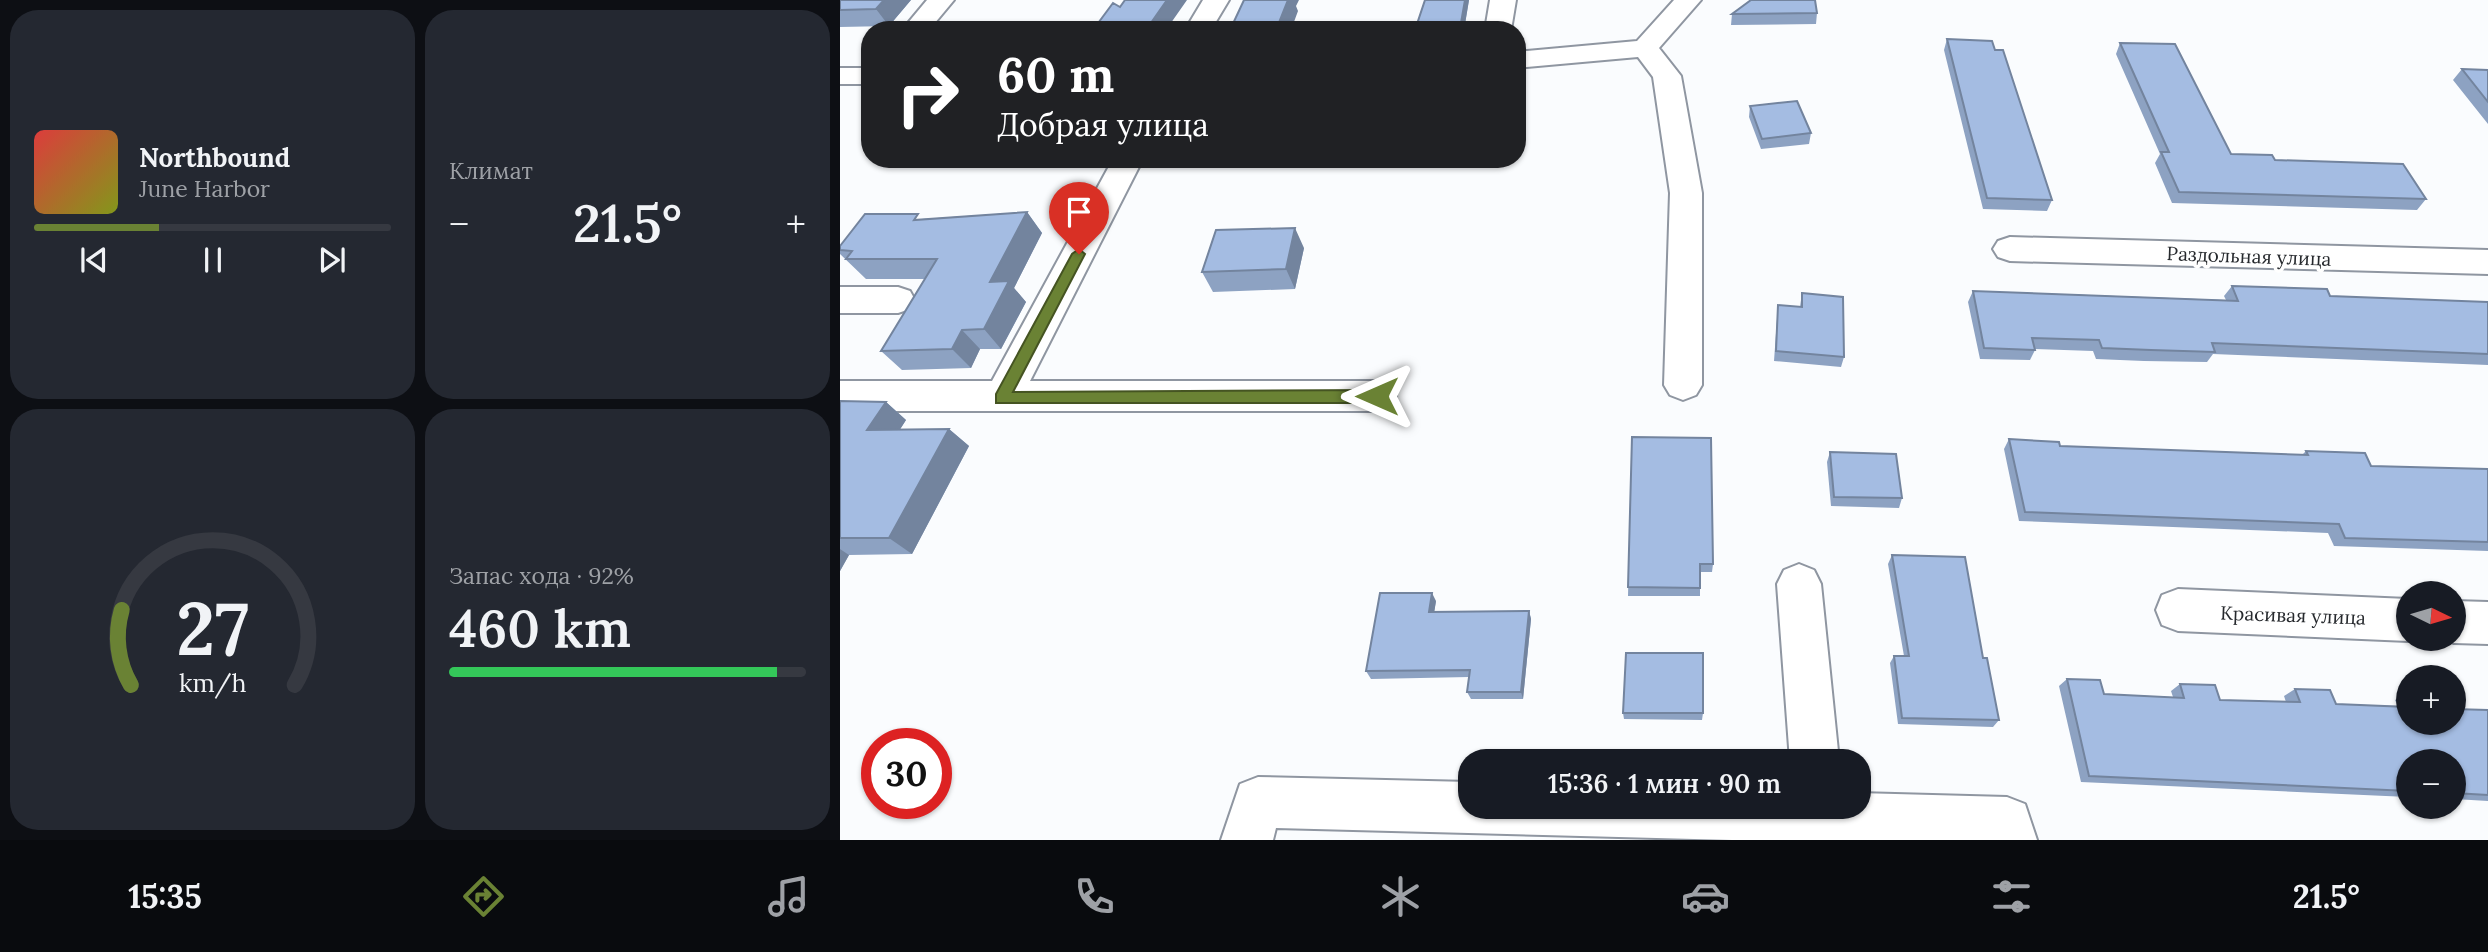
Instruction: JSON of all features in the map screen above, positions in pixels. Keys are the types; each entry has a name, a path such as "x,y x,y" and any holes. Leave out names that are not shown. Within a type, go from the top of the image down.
{"street":[{"path":"923,21 941,0"},
{"path":"1203,21 1216,0"},
{"path":"1500,21 1503,0"},
{"path":"1526,59 1645,48 1688,0"},
{"path":"1645,48 1667,76 1686,193 1683,385"},
{"path":"840,76 861,76"},
{"path":"1002,398 1123,168"},
{"name":"Раздольная улица","path":"2010,249 2488,262"},
{"path":"840,300 898,300"},
{"path":"840,396 1377,396"},
{"path":"1799,584 1814,749"},
{"name":"Красивая улица","path":"2178,610 2396,619"},
{"path":"2466,622 2488,623"},
{"path":"1871,814 2007,822 2011,840"},
{"path":"1252,821 1458,817"}],"building":[{"path":"840,0 884,0 876,9 840,10"},
{"path":"1125,0 1167,0 1152,21 1100,21 1113,3 1120,7"},
{"path":"1244,0 1288,0 1280,21 1234,21"},
{"path":"1425,0 1465,0 1461,21 1418,21"},
{"path":"1751,0 1815,0 1817,13 1732,14"},
{"path":"1947,39 1992,41 1995,50 2003,50 2052,200 1987,198"},
{"path":"2120,43 2175,44 2231,154 2272,155 2275,160 2403,164 2426,199 2179,192 2161,152 2169,152"},
{"path":"2462,69 2488,70 2488,102"},
{"path":"1797,101 1811,133 1762,139 1750,106"},
{"path":"1027,212 990,282 1009,281 984,329 962,330 952,349 881,351 937,259 846,259 852,251 840,250 840,246 865,214 918,214 914,220"},
{"path":"1295,228 1286,269 1202,272 1216,230"},
{"path":"2232,286 2327,289 2330,296 2488,302 2488,354 2212,343 2215,352 2151,350 2102,348 2099,340 2032,338 2035,350 1984,348 1973,291 2238,301"},
{"path":"1802,293 1843,297 1844,357 1776,351 1778,305 1802,307"},
{"path":"840,401 886,402 867,430 949,429 889,538 840,538"},
{"path":"1632,437 1711,438 1713,564 1700,564 1700,588 1628,587"},
{"path":"2009,439 2059,442 2060,446 2308,455 2306,451 2365,453 2371,466 2488,469 2488,542 2345,538 2339,524 2025,512"},
{"path":"1830,452 1896,454 1902,498 1834,497"},
{"path":"1892,555 1965,557 1983,658 1987,658 1999,720 1902,718 1894,656 1909,656"},
{"path":"1380,593 1432,593 1429,612 1529,611 1521,692 1467,692 1470,670 1366,671"},
{"path":"1626,653 1703,653 1703,713 1623,713"},
{"path":"2067,679 2100,680 2104,694 2184,698 2180,684 2215,685 2220,700 2300,702 2295,689 2330,690 2336,704 2396,706 2396,735 2466,735 2466,709 2488,710 2488,795 2466,794 2466,749 2396,749 2396,790 2089,776"}],"route":[{"path":"1079,254 1002,398 1377,396"}]}
